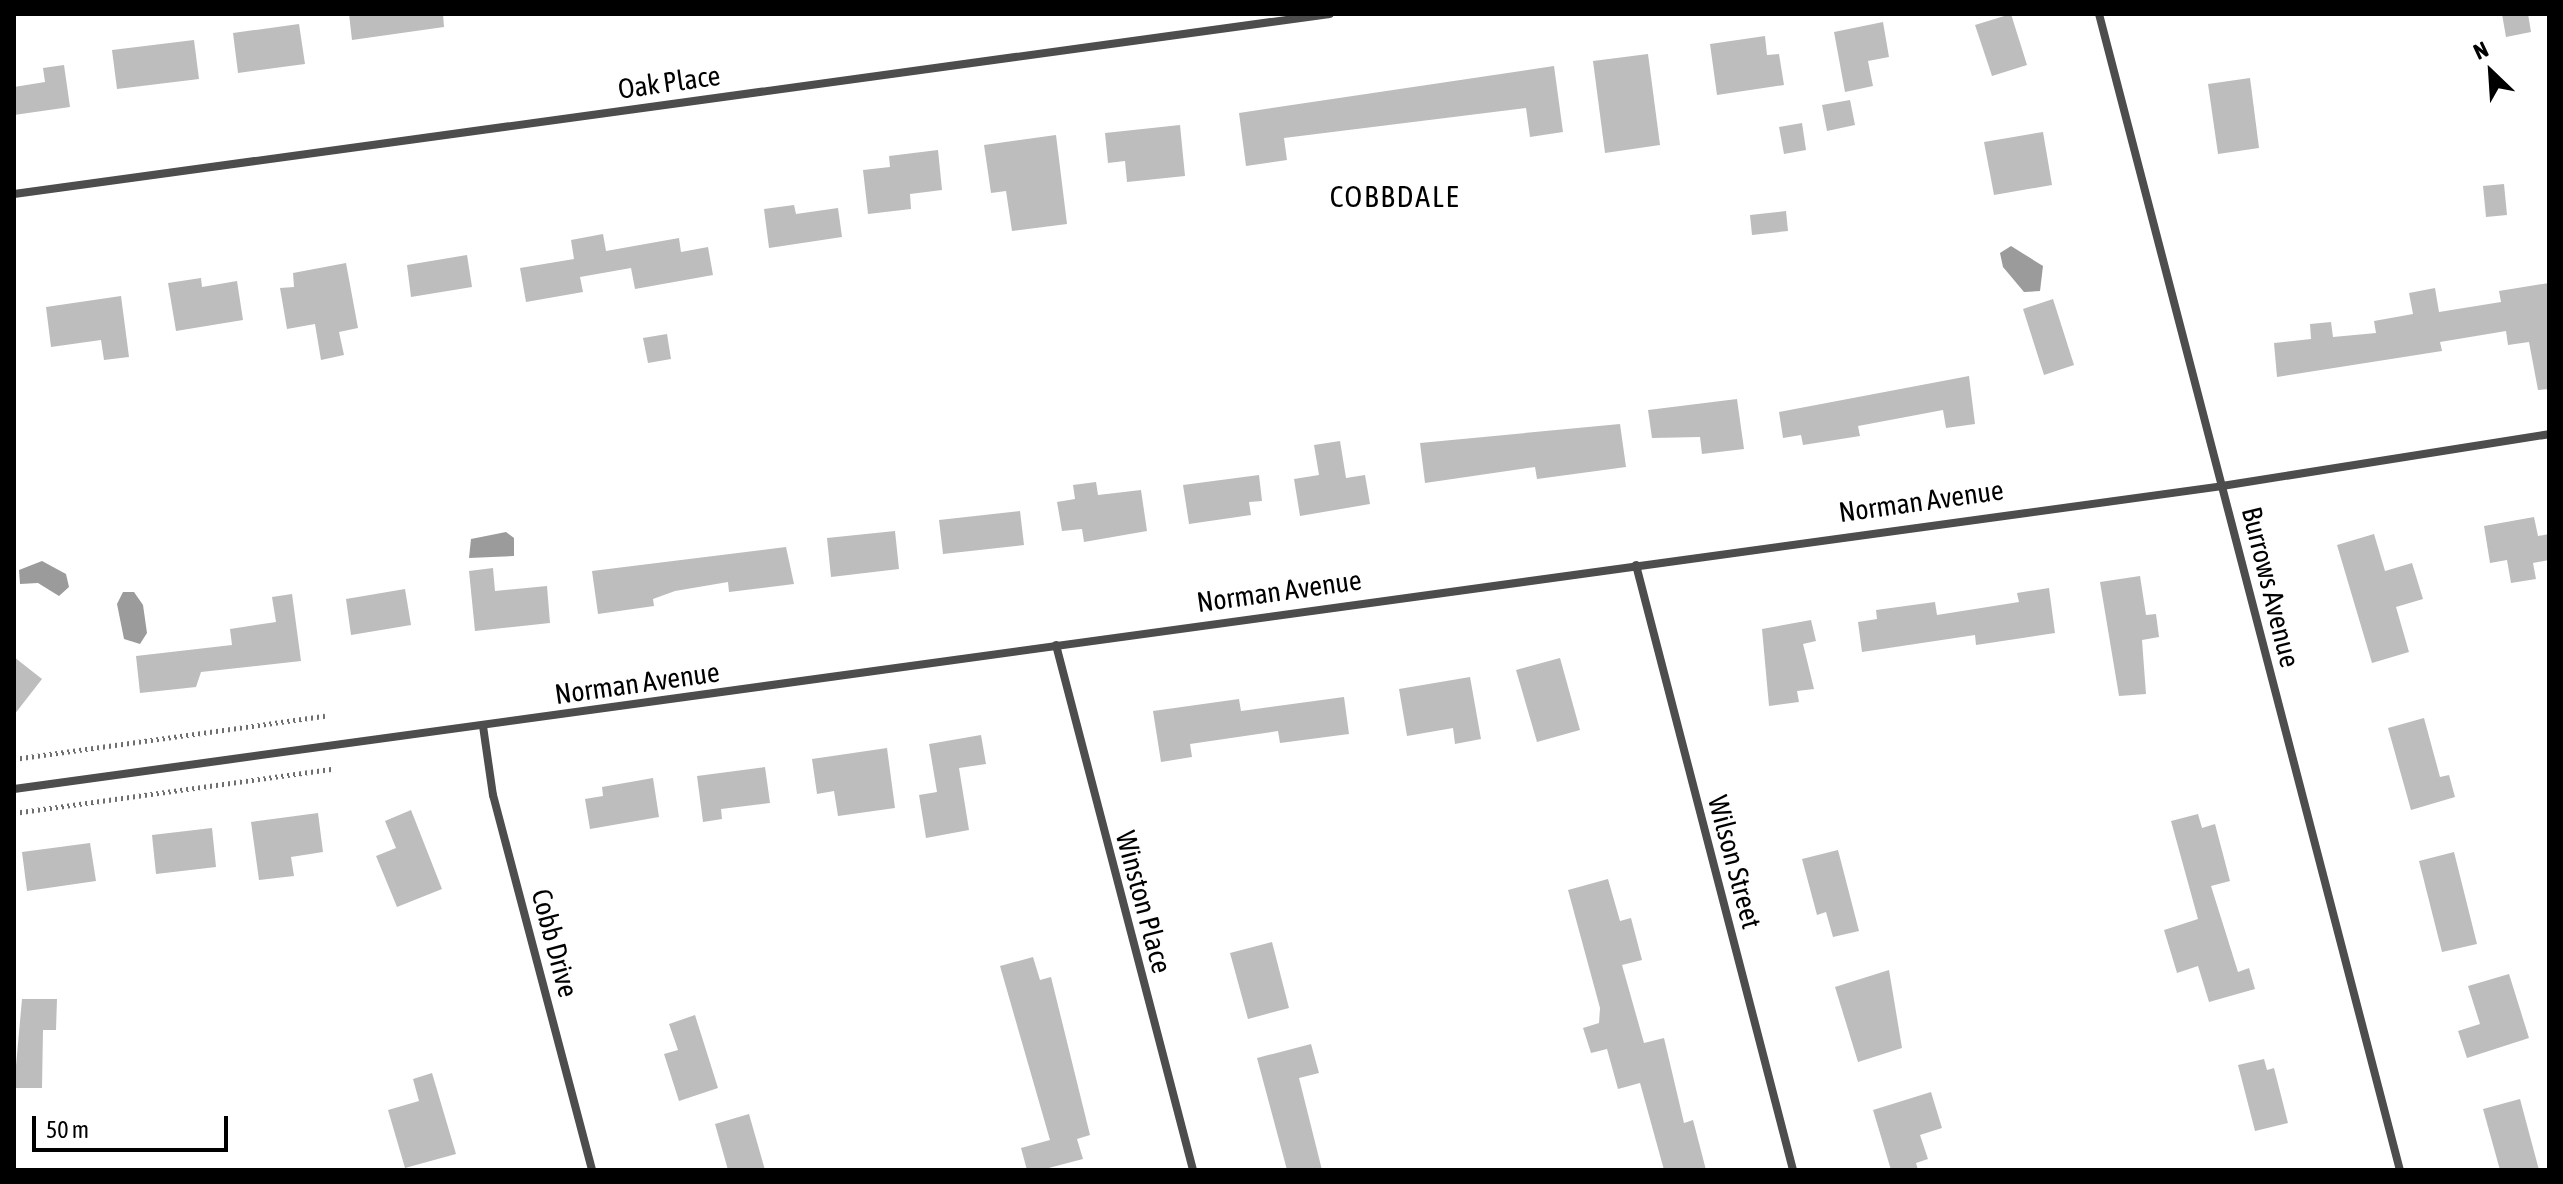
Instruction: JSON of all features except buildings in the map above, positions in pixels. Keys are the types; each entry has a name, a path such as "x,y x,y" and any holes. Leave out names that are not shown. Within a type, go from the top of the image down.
{"street":[{"name":"Oak Place","path":"14,194 1330,14"},
{"name":"Burrows Avenue","path":"2099,14 2400,1170"},
{"name":"Norman Avenue","path":"14,789 2222,486 2549,434"},
{"name":"Wilson Street","path":"1636,565 1793,1170"},
{"name":"Winston Place","path":"1056,645 1193,1170"},
{"name":"Cobb Drive","path":"483,726 493,795 592,1170"}],"path":[{"path":"14,759 325,716"},
{"path":"14,813 333,769"}],"shaded area":[{"path":"2011,246 2043,266 2040,291 2024,292 2003,267 2000,253"},
{"path":"506,532 514,538 514,556 469,558 471,539"},
{"path":"42,561 66,574 69,587 59,596 38,583 20,584 19,570"},
{"path":"123,592 134,592 143,605 147,633 140,644 124,639 117,604"}],"district":[{"name":"COBBDALE","path":"1395,196"}]}
